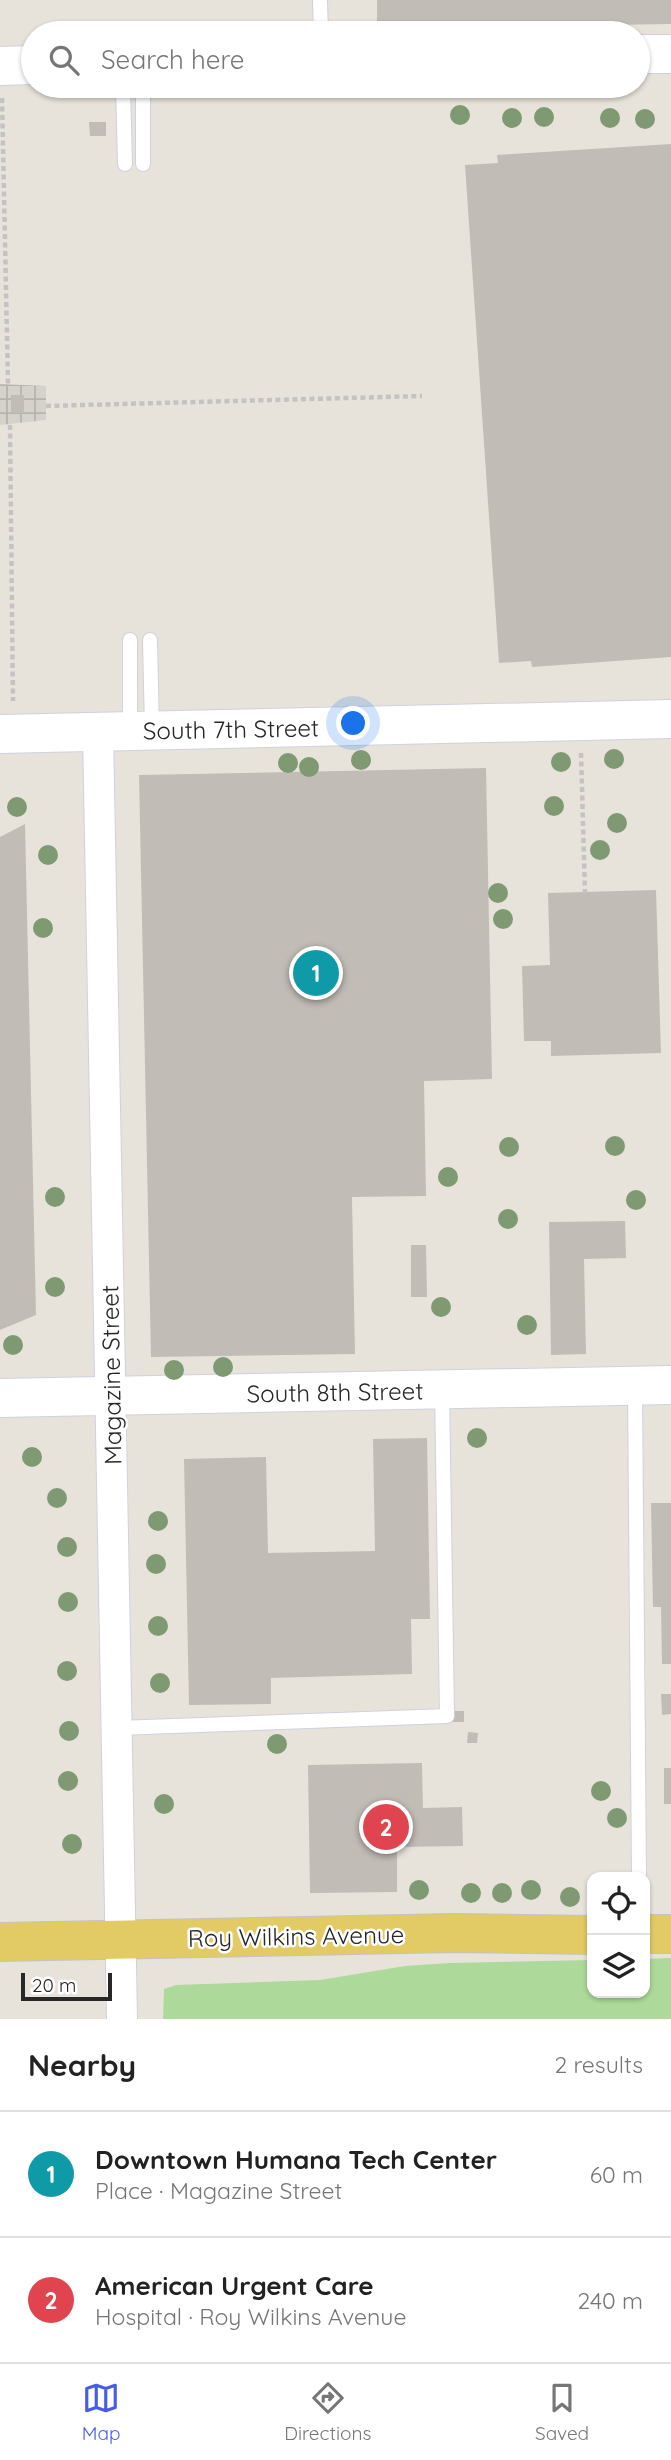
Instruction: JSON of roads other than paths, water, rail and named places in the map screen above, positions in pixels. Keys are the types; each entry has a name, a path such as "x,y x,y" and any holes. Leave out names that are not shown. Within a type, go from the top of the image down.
{"main road":[{"name":"Roy Wilkins Avenue","path":"0,1942 454,1933 587,1935"},
{"path":"650,1934 671,1934"}],"street":[{"path":"650,54 671,54"},
{"name":"South 7th Street","path":"6,733 671,719"},
{"name":"Magazine Street","path":"122,2019 111,1396 127,731"},
{"name":"South 8th Street","path":"0,1398 653,1385"}],"lane":[{"path":"320,0 321,21"},
{"path":"123,98 125,163"},
{"path":"142,98 142,163"},
{"path":"127,731 130,640"},
{"path":"127,731 150,640"},
{"path":"639,1872 653,1385"},
{"path":"117,1728 447,1716 442,1390"}],"place":[{"name":"Downtown Humana Tech Center","path":"316,973"},
{"name":"American Urgent Care","path":"386,1827"}]}
